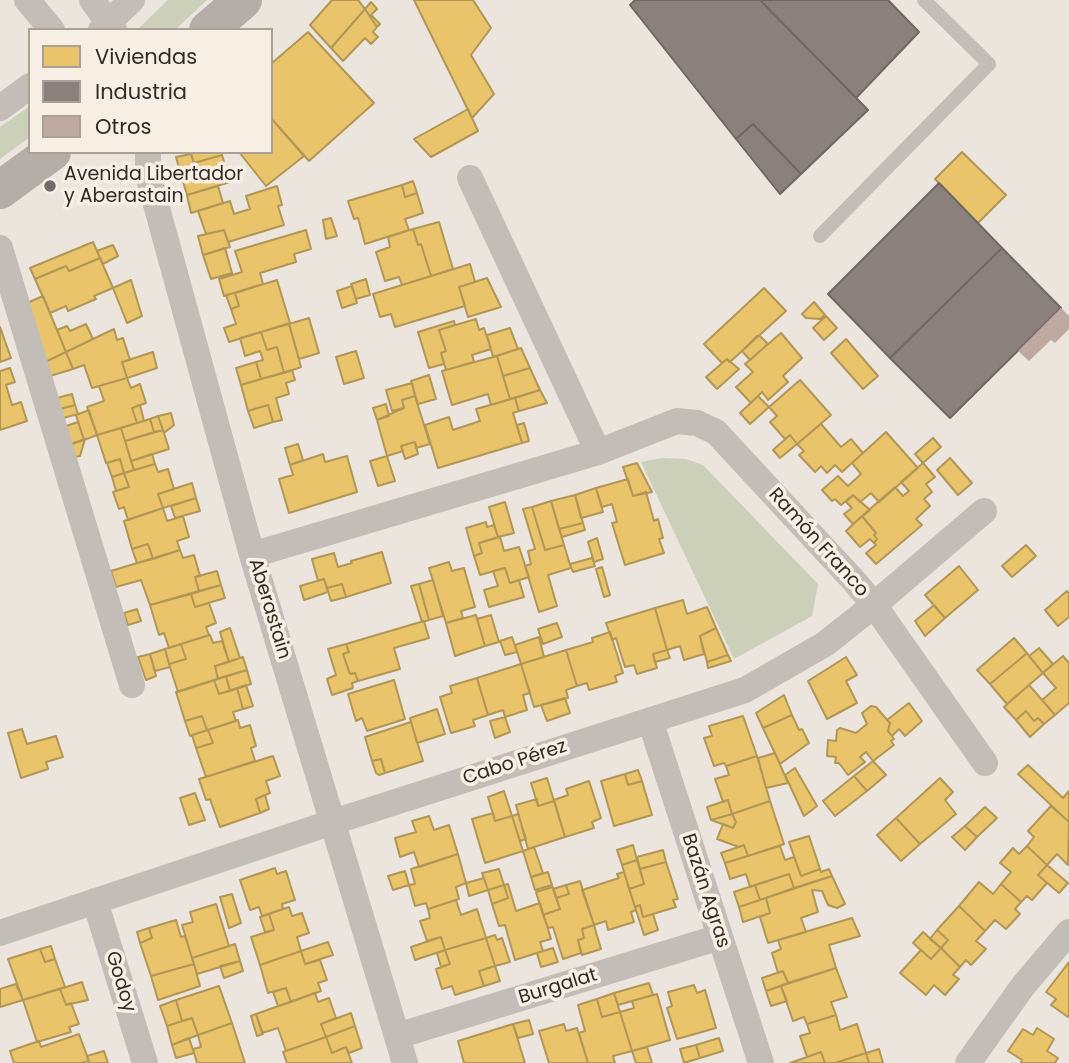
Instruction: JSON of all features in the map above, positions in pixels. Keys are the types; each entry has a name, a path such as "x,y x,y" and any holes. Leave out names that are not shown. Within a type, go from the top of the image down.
{"main road":[{"path":"210,28 243,0"},
{"path":"0,190 49,154"}],"street":[{"path":"27,0 50,28"},
{"path":"92,0 108,27 132,0"},
{"path":"0,107 28,87"},
{"name":"Aberastain","path":"144,160 252,555 405,1063"},
{"path":"470,178 598,452"},
{"path":"0,248 132,685"},
{"name":"Ramón Franco","path":"252,555 598,452 677,421 697,423 716,432 874,605 985,763"},
{"name":"Cabo Pérez","path":"0,933 333,822 745,690 825,644 984,510"},
{"name":"Bazán Agras","path":"650,720 761,1063"},
{"name":"Godoy","path":"95,901 145,1063"},
{"path":"968,1063 1023,986 1069,932"},
{"name":"Burgalat","path":"397,1037 719,937"}],"lane":[{"path":"820,236 989,64 924,0"}],"green space":[{"path":"168,0 207,0 177,28 139,28"},
{"path":"28,107 28,138 0,159 0,127"},
{"path":"662,458 686,459 703,465 818,584 812,616 734,659 641,462"}],"building: Viviendas":[{"path":"332,0 358,0 365,9 331,48 310,25"},
{"path":"414,0 473,0 491,28 471,55 494,94 472,118"},
{"path":"371,2 377,9 371,15 380,24 377,27 365,9"},
{"path":"365,9 377,27 373,32 378,37 371,44 365,38 343,61 331,48"},
{"path":"308,32 374,103 309,161 273,120 273,62"},
{"path":"468,109 478,131 431,157 414,139"},
{"path":"273,120 304,156 266,186 241,154 273,154"},
{"path":"962,152 1006,195 978,223 935,179"},
{"path":"191,154 222,155 194,163"},
{"path":"191,154 194,163 222,155 230,182 187,195 176,157"},
{"path":"413,181 417,193 405,197 402,185"},
{"path":"402,185 405,197 417,193 423,213 405,219 409,230 365,244 358,218 354,219 348,201"},
{"path":"218,186 223,203 191,213 187,195"},
{"path":"277,186 282,205 278,206 284,225 228,242 224,230 206,234 198,211 230,201 234,214 250,209 246,196"},
{"path":"331,218 337,236 326,239 323,220"},
{"path":"439,222 453,269 431,276 421,244 418,245 413,229"},
{"path":"413,229 418,245 421,244 431,276 402,285 399,277 385,281 376,252 390,247 388,237"},
{"path":"224,230 230,247 203,255 198,236"},
{"path":"306,230 311,249 294,254 296,262 260,273 263,284 224,296 219,279 242,272 235,251"},
{"path":"93,242 100,258 69,271 66,266 35,279 30,268"},
{"path":"113,245 118,256 103,264 97,251"},
{"path":"225,248 232,273 211,279 203,255"},
{"path":"100,258 113,288 68,311 66,306 50,313 35,279 66,266 69,271"},
{"path":"470,264 475,282 459,287 465,306 395,327 391,314 380,317 373,294"},
{"path":"487,278 501,307 468,317 459,287"},
{"path":"366,279 370,295 356,299 351,284"},
{"path":"131,280 142,316 127,323 113,288"},
{"path":"277,280 290,323 229,342 224,328 236,324 231,309 239,306 235,293"},
{"path":"352,286 357,303 342,308 337,291"},
{"path":"764,288 786,311 731,361 727,359 722,363 704,344"},
{"path":"235,293 239,306 231,309 226,295"},
{"path":"43,296 66,352 45,362 27,303"},
{"path":"814,302 825,315 820,319 806,318 802,314"},
{"path":"826,316 837,328 824,340 813,328"},
{"path":"309,318 319,353 299,359 289,324"},
{"path":"476,319 479,330 484,328 491,349 472,355 474,362 446,370 441,353 446,351 439,330"},
{"path":"454,321 455,325 439,330 446,351 441,353 444,364 429,368 418,332"},
{"path":"86,324 93,339 66,352 57,330 67,326 70,331"},
{"path":"289,324 301,367 284,373 277,347 267,350 261,332"},
{"path":"0,327 11,358 0,362"},
{"path":"510,328 518,349 493,357 487,335"},
{"path":"114,329 117,340 123,338 130,360 122,362 127,378 92,388 84,365 73,369 66,352"},
{"path":"261,332 267,350 277,347 284,373 261,379 256,362 263,360 260,351 245,356 240,338"},
{"path":"781,333 802,358 783,376 788,382 768,400 762,392 751,403 736,387 753,372 745,364"},
{"path":"757,336 768,344 750,360 742,351"},
{"path":"846,339 878,376 863,389 831,353"},
{"path":"521,348 530,368 503,376 497,356"},
{"path":"356,351 364,378 344,384 336,357"},
{"path":"66,352 73,369 50,376 45,362"},
{"path":"153,352 157,368 127,378 122,362"},
{"path":"497,356 510,399 491,405 488,394 452,405 442,371"},
{"path":"727,359 739,369 717,389 706,377"},
{"path":"256,362 261,379 241,385 236,368"},
{"path":"10,368 15,382 6,385 12,405 21,402 27,421 0,430 0,371"},
{"path":"530,368 540,390 510,399 503,376"},
{"path":"292,370 295,380 286,383 289,394 276,398 282,420 273,422 268,405 248,411 241,385"},
{"path":"429,375 436,399 418,404 411,381"},
{"path":"127,378 131,388 140,384 146,403 132,408 137,423 97,435 87,407 104,401 99,386"},
{"path":"800,380 831,415 797,444 790,435 785,439 770,422 777,416 769,407"},
{"path":"412,383 415,396 402,400 404,408 392,411 386,390"},
{"path":"540,390 547,403 519,411 515,398"},
{"path":"72,394 75,405 60,409 57,398"},
{"path":"415,396 430,444 416,448 415,442 401,446 403,451 387,456 377,420 404,408 402,400"},
{"path":"758,396 769,407 750,424 740,413"},
{"path":"515,398 519,411 513,413 522,443 438,468 425,425 449,417 453,430 480,421 476,409"},
{"path":"386,404 389,416 377,420 373,408"},
{"path":"75,405 78,414 63,418 60,409"},
{"path":"140,405 144,421 137,423 132,408"},
{"path":"268,405 273,422 254,428 248,411"},
{"path":"89,410 97,435 84,440 76,415"},
{"path":"171,413 174,425 164,433 158,416"},
{"path":"158,416 163,430 154,432 150,419"},
{"path":"150,419 154,432 125,441 121,428"},
{"path":"78,422 84,440 71,444 66,426"},
{"path":"524,423 529,441 522,443 517,425"},
{"path":"821,424 841,447 851,439 863,453 842,472 835,465 827,473 821,466 815,472 799,455 804,451 797,444"},
{"path":"121,428 134,470 124,473 120,459 106,463 97,435"},
{"path":"163,430 169,449 131,461 125,441"},
{"path":"886,432 918,468 879,502 871,493 860,502 853,495 841,505 835,499 832,501 822,490 838,476 848,486 861,474 852,463"},
{"path":"790,435 797,444 780,458 773,450"},
{"path":"933,438 941,447 923,463 915,454"},
{"path":"85,439 80,456 75,457 71,444"},
{"path":"415,442 418,454 405,459 401,446"},
{"path":"298,444 303,460 290,465 285,448"},
{"path":"152,454 155,464 134,470 131,461"},
{"path":"323,454 325,462 347,456 357,492 289,513 279,479 293,475 290,465"},
{"path":"387,456 395,481 378,486 370,461"},
{"path":"950,458 972,483 958,495 937,470"},
{"path":"120,459 124,473 112,477 107,463"},
{"path":"637,463 652,492 633,496 623,467"},
{"path":"923,463 935,477 926,484 932,492 924,499 930,506 916,519 922,525 876,564 866,553 876,545 876,533 862,516 895,487 903,496 909,491 901,482"},
{"path":"155,464 158,472 168,469 174,489 158,494 163,508 128,520 124,507 119,509 113,492 129,487 124,473"},
{"path":"124,473 129,487 116,491 112,477"},
{"path":"628,479 633,496 646,492 654,521 658,519 663,538 659,539 664,553 625,565 612,523 617,522 612,504 602,507 596,488"},
{"path":"192,483 196,498 163,508 158,494"},
{"path":"596,488 603,512 581,518 575,495"},
{"path":"575,495 583,523 559,529 551,501"},
{"path":"853,495 870,510 853,524 844,514 852,508 846,502"},
{"path":"196,498 200,511 175,518 171,506"},
{"path":"551,501 564,545 545,550 532,507"},
{"path":"505,502 514,533 498,537 489,507"},
{"path":"532,507 545,550 564,545 571,568 548,575 557,606 539,612 525,566 531,564 528,551 535,549 523,509"},
{"path":"163,508 167,521 183,516 189,537 177,541 180,550 153,559 148,544 132,549 124,521"},
{"path":"862,516 876,533 874,535 877,539 874,543 870,539 860,547 846,531"},
{"path":"486,522 487,527 494,525 498,537 479,543 482,553 474,556 466,528"},
{"path":"583,523 585,530 562,537 559,529"},
{"path":"500,537 504,551 519,547 529,577 510,583 505,568 480,575 474,556 482,553 479,543"},
{"path":"597,538 603,559 594,562 588,542"},
{"path":"148,544 153,559 137,563 132,549"},
{"path":"1026,545 1036,556 1012,577 1002,566"},
{"path":"180,550 183,558 194,555 200,576 195,577 199,591 150,605 141,580 116,587 111,571"},
{"path":"382,552 391,583 346,597 342,584 327,588 324,579 318,581 312,559 334,553 338,567"},
{"path":"592,558 595,566 573,572 570,564"},
{"path":"449,562 452,571 464,568 475,607 461,611 463,618 446,623 429,568"},
{"path":"959,566 978,590 945,618 925,595"},
{"path":"602,567 610,595 604,597 596,569"},
{"path":"505,568 510,583 519,580 524,597 489,607 484,590 498,586 493,571"},
{"path":"217,571 221,585 199,591 195,577"},
{"path":"324,579 328,592 304,600 300,586"},
{"path":"433,580 443,616 429,620 419,584"},
{"path":"342,584 346,597 331,601 327,588"},
{"path":"419,584 429,620 422,622 411,586"},
{"path":"221,585 225,598 195,607 191,594"},
{"path":"1067,591 1069,617 1058,626 1045,610"},
{"path":"191,594 195,607 209,603 216,623 206,627 209,635 169,648 164,633 159,635 150,605"},
{"path":"683,600 687,614 707,607 716,628 700,636 704,654 684,660 680,646 667,650 655,608"},
{"path":"934,605 945,618 925,636 915,621"},
{"path":"655,608 667,650 653,654 657,668 637,674 634,665 625,667 616,638 612,640 606,623"},
{"path":"137,609 141,621 128,625 124,613"},
{"path":"476,615 485,646 455,656 446,623"},
{"path":"491,615 499,642 485,646 477,619"},
{"path":"424,621 429,638 394,648 400,669 358,681 355,673 350,674 343,654 349,652 346,644"},
{"path":"557,623 562,637 543,644 538,629"},
{"path":"230,628 240,658 229,662 220,632"},
{"path":"716,628 728,655 707,662 700,636"},
{"path":"610,632 623,673 615,676 617,682 589,690 587,683 577,686 566,650 593,642 592,638"},
{"path":"210,635 213,643 222,641 229,662 215,666 218,679 178,692 169,664 186,659 181,644"},
{"path":"512,637 517,652 505,655 500,641"},
{"path":"539,637 544,657 521,664 515,645"},
{"path":"1014,638 1027,653 990,684 977,670"},
{"path":"181,644 186,659 169,664 165,649"},
{"path":"346,644 349,652 343,654 350,674 355,673 358,681 352,683 353,688 332,695 327,679 336,675 328,649"},
{"path":"1039,648 1053,664 1043,673 1029,656"},
{"path":"165,649 170,667 155,671 150,654"},
{"path":"566,650 577,686 566,690 568,698 534,707 521,664"},
{"path":"667,650 670,658 655,662 653,654"},
{"path":"1027,653 1043,673 1007,704 990,684"},
{"path":"150,654 156,676 146,680 138,657"},
{"path":"728,655 731,661 708,668 707,662"},
{"path":"1063,656 1069,663 1069,703 1055,715 1042,700 1056,688 1043,673"},
{"path":"243,657 247,670 218,679 215,666"},
{"path":"846,657 857,675 846,681 857,703 827,719 808,681"},
{"path":"521,664 530,693 523,695 527,710 505,717 503,710 488,715 477,678"},
{"path":"247,670 251,684 230,691 226,676"},
{"path":"226,676 230,691 219,694 214,680"},
{"path":"477,678 488,715 473,720 475,726 451,733 440,697 452,693 450,686"},
{"path":"214,680 219,694 237,688 243,709 233,712 236,721 207,730 202,716 185,721 176,692"},
{"path":"394,680 405,719 367,731 362,718 356,721 348,694"},
{"path":"246,685 253,706 243,709 237,688"},
{"path":"1029,685 1055,715 1044,724 1038,718 1034,721 1026,711 1016,720 1004,707"},
{"path":"784,695 792,715 763,728 756,713"},
{"path":"565,698 570,713 547,721 541,705"},
{"path":"909,703 922,721 905,736 899,729 892,736 888,731 890,723 887,720"},
{"path":"871,706 876,707 890,723 888,731 894,739 891,741 894,745 873,761 866,752 860,757 865,762 848,775 839,763 835,763 836,757 827,756 828,740 836,741 837,730 840,728 856,733 867,724 862,713"},
{"path":"437,709 445,734 417,743 410,718"},
{"path":"1026,711 1034,721 1038,718 1044,724 1030,737 1016,720"},
{"path":"792,715 809,743 780,764 763,728"},
{"path":"202,716 207,730 190,736 185,721"},
{"path":"743,716 757,756 726,766 724,763 714,766 704,738 712,736 709,726"},
{"path":"505,717 510,732 495,738 490,721"},
{"path":"238,720 240,728 250,725 256,746 251,748 255,761 206,777 196,748 213,743 208,730"},
{"path":"411,722 423,761 385,773 381,759 372,761 365,737"},
{"path":"22,729 27,744 56,736 63,757 46,762 48,769 21,778 8,733"},
{"path":"208,730 213,743 196,748 192,735"},
{"path":"775,753 788,783 766,788 758,758"},
{"path":"273,756 280,776 266,781 270,793 256,799 260,813 220,827 199,779"},
{"path":"757,756 770,801 732,814 728,800 723,802 715,779 729,775 726,766"},
{"path":"381,759 385,773 379,775 372,761"},
{"path":"873,761 886,775 867,791 854,776"},
{"path":"1028,765 1063,798 1069,791 1069,822 1018,774"},
{"path":"795,768 817,806 804,816 785,775"},
{"path":"638,770 642,781 628,785 625,774"},
{"path":"625,774 628,785 642,781 652,815 614,826 601,781"},
{"path":"854,776 867,791 835,816 823,801"},
{"path":"547,778 554,801 538,806 531,783"},
{"path":"940,778 953,792 945,800 956,814 920,844 896,818"},
{"path":"589,781 601,818 592,822 594,828 565,837 554,800 568,795 566,789"},
{"path":"504,791 512,816 495,821 488,797"},
{"path":"195,793 205,820 189,825 180,798"},
{"path":"265,795 269,809 260,813 256,799"},
{"path":"537,799 538,806 554,801 565,837 528,849 516,805"},
{"path":"728,800 732,814 711,820 707,807"},
{"path":"770,801 784,844 748,856 744,845 739,847 717,839 723,824 733,828 736,822 732,814"},
{"path":"1051,806 1069,822 1068,865 1057,854 1047,865 1027,846 1034,837 1028,831"},
{"path":"985,807 997,818 977,837 965,826"},
{"path":"493,813 495,821 512,816 523,851 485,863 472,819"},
{"path":"518,814 526,839 520,841 512,816"},
{"path":"732,814 736,822 733,828 711,820"},
{"path":"429,816 434,830 449,825 458,854 419,867 414,852 400,857 395,838 416,832 412,821"},
{"path":"896,818 920,844 901,861 877,835"},
{"path":"965,826 977,837 965,850 952,837"},
{"path":"809,836 820,869 801,876 789,842"},
{"path":"633,845 637,860 622,865 617,850"},
{"path":"744,845 748,856 725,863 721,853"},
{"path":"780,846 785,860 794,857 801,876 820,869 821,872 829,869 832,876 794,888 789,874 750,887 746,874 730,879 725,863"},
{"path":"1027,846 1047,865 1038,875 1047,883 1032,900 1027,896 1021,902 1001,884 1011,872 1000,863 1013,848 1019,854"},
{"path":"534,847 543,873 531,877 523,851"},
{"path":"663,850 666,862 640,869 637,857"},
{"path":"458,854 466,883 456,887 459,899 428,909 426,903 415,906 409,885 415,884 411,869"},
{"path":"637,860 644,884 629,889 622,865"},
{"path":"666,862 678,899 673,900 676,907 643,917 640,905 635,907 629,889 644,884 640,869"},
{"path":"1047,865 1068,883 1059,893 1038,875"},
{"path":"275,868 277,874 286,871 295,900 282,904 283,909 262,916 259,907 250,910 240,880"},
{"path":"499,869 504,885 488,890 482,873"},
{"path":"405,871 409,885 393,890 388,876"},
{"path":"548,872 552,885 535,890 531,877"},
{"path":"624,872 636,910 631,912 634,922 608,930 606,921 594,925 582,890 619,878 617,874"},
{"path":"789,874 794,888 760,900 755,885"},
{"path":"832,876 845,904 837,908 828,905 822,891 812,890 818,912 801,918 806,932 768,943 760,917 770,913 766,898"},
{"path":"484,878 488,890 469,896 466,883"},
{"path":"580,881 594,925 582,929 584,938 578,940 581,953 563,959 553,927 548,928 543,915 560,909 556,898 569,894 566,885"},
{"path":"979,882 993,894 1001,884 1021,902 1015,909 1020,914 1006,929 995,920 985,931 959,906"},
{"path":"508,884 516,911 540,903 551,939 540,942 543,951 515,960 505,925 499,926 492,904 508,898 504,885"},
{"path":"504,885 508,898 492,904 488,890"},
{"path":"566,885 569,894 556,898 553,889"},
{"path":"755,885 760,900 739,907 734,892"},
{"path":"553,887 560,909 543,915 536,892"},
{"path":"232,894 241,923 229,928 220,897"},
{"path":"766,898 770,913 743,922 739,907"},
{"path":"456,900 461,915 477,909 486,938 445,950 441,937 427,941 420,921 430,918 428,909"},
{"path":"216,904 229,946 192,958 182,925 193,922 190,912"},
{"path":"640,905 643,917 653,914 658,930 644,935 635,907"},
{"path":"959,906 985,931 976,941 986,949 971,965 966,960 960,967 941,948 948,940 937,930"},
{"path":"289,907 292,916 302,913 309,933 297,937 301,951 260,965 251,937 274,930 269,914"},
{"path":"269,914 274,930 265,932 260,917"},
{"path":"852,918 860,936 829,945 836,968 788,983 783,971 778,973 772,953 781,949 778,940"},
{"path":"176,920 181,937 185,936 194,964 151,976 140,943 152,938 149,928"},
{"path":"594,925 601,949 582,955 578,940 584,938 582,929"},
{"path":"149,928 152,938 140,943 137,932"},
{"path":"937,930 948,940 941,948 930,939"},
{"path":"923,932 941,948 931,959 913,943"},
{"path":"495,935 497,940 502,938 510,962 495,966 486,938"},
{"path":"441,937 445,950 415,960 411,947"},
{"path":"486,938 495,966 479,971 484,986 455,995 452,986 442,989 436,969 450,964 445,950"},
{"path":"328,942 333,955 305,964 301,951"},
{"path":"235,944 240,961 197,974 192,958"},
{"path":"51,946 55,959 45,962 40,949"},
{"path":"553,948 558,962 541,967 537,953"},
{"path":"941,948 960,967 953,975 959,979 945,995 934,985 926,995 900,973 921,950 931,959"},
{"path":"40,949 45,962 55,959 65,987 23,1000 8,959"},
{"path":"445,950 450,964 441,967 437,953"},
{"path":"301,951 305,964 320,960 327,980 318,983 321,991 291,1002 286,988 268,993 260,965"},
{"path":"240,961 243,971 224,978 220,966"},
{"path":"1069,962 1068,1017 1051,1005 1056,999 1046,992"},
{"path":"194,964 200,986 158,1000 151,976"},
{"path":"495,966 500,981 484,986 479,971"},
{"path":"836,968 847,997 831,1002 836,1015 807,1024 804,1017 793,1021 781,986"},
{"path":"783,971 788,983 766,991 762,978"},
{"path":"82,982 88,1000 66,1005 60,989"},
{"path":"649,983 653,995 618,1005 614,993"},
{"path":"16,984 23,1000 0,1007 0,989"},
{"path":"694,985 697,993 705,990 716,1028 677,1039 667,1008 672,1006 668,992"},
{"path":"219,986 232,1023 198,1035 192,1018 182,1021 176,1000"},
{"path":"781,986 787,1001 771,1006 766,991"},
{"path":"286,988 291,1002 278,1006 273,992"},
{"path":"60,989 66,1005 71,1003 79,1024 69,1027 71,1032 37,1042 23,1000"},
{"path":"315,993 318,1002 329,998 336,1018 321,1024 326,1037 286,1051 278,1028 262,1033 256,1014"},
{"path":"614,993 620,1012 602,1017 597,999"},
{"path":"657,994 670,1040 632,1051 620,1012 634,1008 632,1001"},
{"path":"597,999 602,1017 620,1012 632,1051 613,1056 615,1063 588,1063 579,1033 585,1031 578,1005"},
{"path":"176,1000 182,1021 167,1026 160,1006"},
{"path":"351,1013 355,1026 326,1037 321,1024"},
{"path":"256,1014 263,1034 257,1036 251,1016"},
{"path":"836,1015 840,1030 857,1024 866,1053 835,1063 825,1063 821,1052 807,1057 800,1036 810,1033 807,1024"},
{"path":"192,1018 198,1035 172,1045 167,1026"},
{"path":"529,1020 533,1034 518,1038 513,1024"},
{"path":"232,1023 245,1063 197,1063 193,1049 201,1047 198,1035"},
{"path":"513,1024 525,1063 464,1063 458,1041"},
{"path":"564,1024 566,1031 577,1028 588,1063 549,1063 539,1031"},
{"path":"355,1026 362,1048 349,1053 346,1047 332,1053 326,1037"},
{"path":"1037,1028 1054,1039 1047,1051 1058,1058 1055,1063 1021,1063 1022,1060 1008,1051 1023,1029 1033,1035"},
{"path":"79,1034 89,1061 14,1063 10,1051 39,1041 41,1047"},
{"path":"326,1037 332,1053 346,1047 352,1063 287,1063 283,1052"},
{"path":"189,1038 194,1053 176,1058 172,1045"},
{"path":"719,1038 723,1051 700,1058 696,1045"},
{"path":"696,1045 700,1058 684,1063 680,1049"},
{"path":"647,1047 652,1063 636,1063 632,1051"},
{"path":"879,1049 883,1063 869,1063 866,1053"},
{"path":"104,1051 108,1063 89,1063 87,1056"},
{"path":"821,1052 825,1063 790,1063 807,1057"},
{"path":"866,1053 869,1063 835,1063"}],"building: Industria":[{"path":"635,0 760,0 868,110 801,174 753,124 736,139 630,5"},
{"path":"760,0 888,0 919,32 856,98"},
{"path":"753,124 801,174 780,194 736,139"},
{"path":"939,183 1002,248 890,358 828,294"},
{"path":"1002,248 1061,308 950,418 890,358"}],"building: Otros":[{"path":"1061,308 1069,316 1069,329 1055,343 1051,340 1029,361 1018,351"}],"place":[{"name":"Avenida Libertador y Aberastain","path":"50,186"}]}
